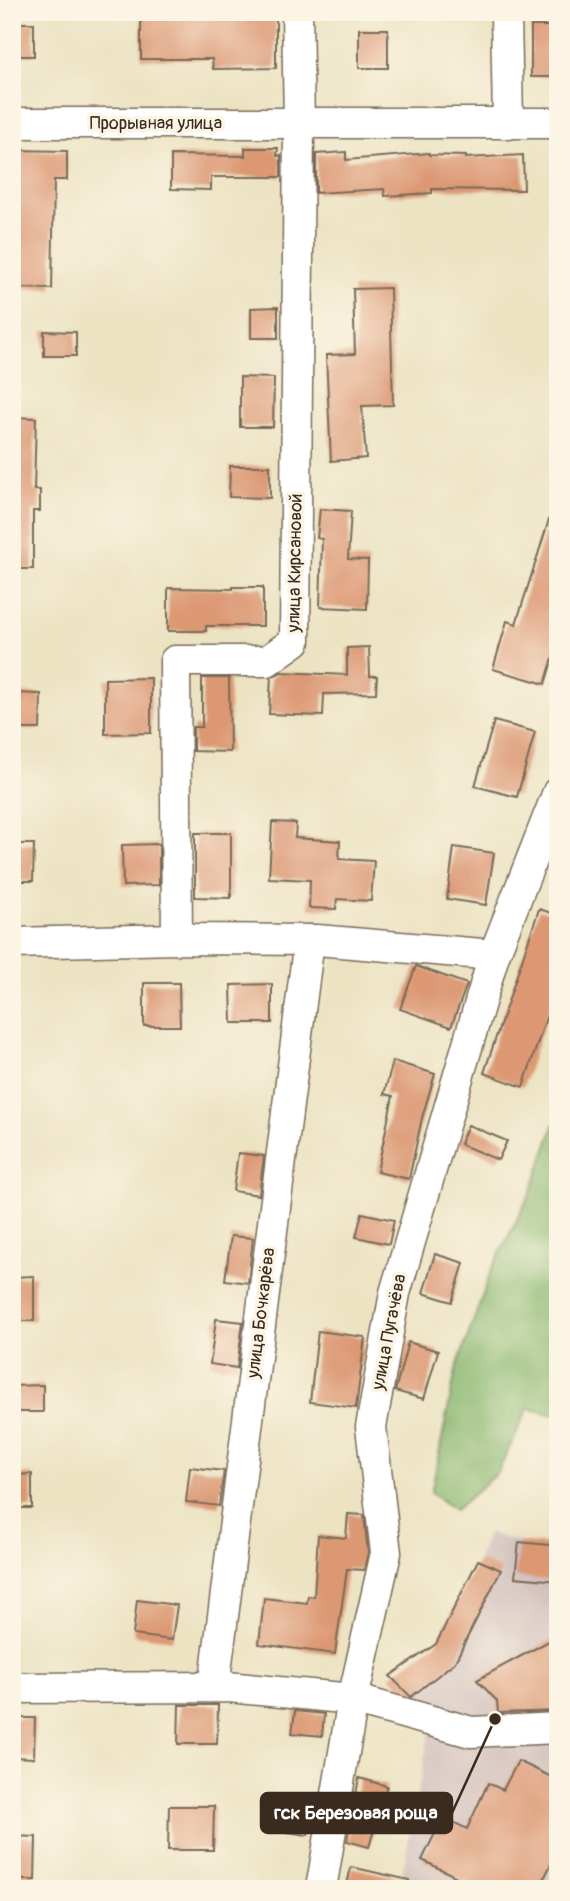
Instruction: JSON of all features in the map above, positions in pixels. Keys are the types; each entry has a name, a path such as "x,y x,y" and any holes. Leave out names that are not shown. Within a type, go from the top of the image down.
{"street":[{"path":"297,12 299,124"},
{"path":"506,12 508,124"},
{"name":"Прорывная улица","path":"12,123 558,123"},
{"name":"улица Кирсановой","path":"177,939 175,662 267,661 295,640 299,124"},
{"name":"улица Пугачёва","path":"321,1889 353,1699 386,1553 371,1427 395,1293 494,955 558,792"},
{"path":"12,943 177,939 309,940 494,955"},
{"name":"улица Бочкарёва","path":"214,1686 309,940"},
{"path":"12,1688 214,1686 353,1699 471,1731 558,1728"}],"shaded area":[{"path":"487,1533 519,1542 558,1546 558,1889 399,1889 435,1705 412,1698 390,1676 436,1643 478,1560"}],"green space":[{"path":"558,1114 558,1416 528,1408 498,1472 455,1510 431,1493 456,1370 492,1269 532,1190"}],"building":[{"path":"276,12 276,68 213,69 212,59 141,59 141,13"},
{"path":"12,23 34,23 34,56 12,56"},
{"path":"531,26 558,26 558,77 531,77"},
{"path":"359,29 388,29 388,68 359,68"},
{"path":"245,148 278,148 277,156 281,155 281,177 211,177 211,190 171,189 171,155 245,156"},
{"path":"12,150 67,151 67,180 54,180 52,289 19,288 20,249 12,249"},
{"path":"346,152 346,160 429,153 466,158 523,155 524,190 432,189 432,193 385,196 384,189 316,193 316,154"},
{"path":"390,288 393,405 362,406 366,458 331,461 326,355 355,354 353,289"},
{"path":"278,307 278,338 251,338 251,308"},
{"path":"44,331 76,332 76,356 44,356"},
{"path":"240,377 274,378 273,427 240,427"},
{"path":"12,417 36,418 34,490 40,490 40,511 33,511 33,569 12,569"},
{"path":"230,466 270,466 270,498 229,497"},
{"path":"553,507 558,508 558,641 545,684 493,669 507,621 516,624"},
{"path":"320,509 351,511 348,559 368,560 367,609 320,607 322,539 317,538"},
{"path":"263,587 263,626 206,626 206,631 168,631 168,588"},
{"path":"369,647 370,676 377,676 376,693 324,694 323,716 269,714 271,677 281,672 347,675 347,648"},
{"path":"151,678 151,733 105,734 105,679"},
{"path":"202,678 229,678 230,752 193,751 193,727 202,727"},
{"path":"12,693 41,694 40,729 12,729"},
{"path":"494,721 535,732 517,797 475,786"},
{"path":"272,822 296,823 295,838 340,841 339,859 374,861 371,901 337,899 336,909 309,908 310,880 269,878"},
{"path":"195,833 231,833 231,898 195,897"},
{"path":"12,844 34,844 33,881 12,881"},
{"path":"159,844 159,885 123,886 122,845"},
{"path":"454,847 494,853 486,905 447,899"},
{"path":"539,909 558,915 558,1002 552,1000 523,1087 484,1073"},
{"path":"416,966 467,984 451,1027 400,1009"},
{"path":"144,983 179,983 180,1026 144,1026"},
{"path":"272,984 272,1023 232,1023 231,985"},
{"path":"393,1061 435,1074 409,1179 377,1172 393,1096 384,1094"},
{"path":"468,1125 507,1141 498,1160 460,1144"},
{"path":"238,1153 264,1156 259,1195 233,1191"},
{"path":"362,1213 394,1220 389,1244 356,1237"},
{"path":"231,1236 253,1238 248,1283 225,1280"},
{"path":"435,1254 464,1263 452,1302 423,1293"},
{"path":"34,1276 34,1321 12,1321 12,1277"},
{"path":"216,1319 243,1322 237,1368 210,1364"},
{"path":"318,1331 365,1337 356,1408 310,1402"},
{"path":"408,1342 438,1351 424,1399 395,1391"},
{"path":"43,1385 43,1412 12,1412 12,1386"},
{"path":"190,1467 224,1471 219,1506 186,1502"},
{"path":"32,1474 32,1508 12,1508 12,1475"},
{"path":"348,1514 364,1515 368,1552 364,1570 347,1569 335,1654 259,1644 264,1598 307,1603 308,1596 314,1597 318,1535 346,1538"},
{"path":"519,1542 558,1546 558,1581 515,1577"},
{"path":"478,1560 501,1570 455,1662 411,1697 390,1676 436,1644"},
{"path":"137,1600 177,1605 172,1640 133,1635"},
{"path":"558,1636 558,1711 498,1713 497,1701 477,1680"},
{"path":"179,1705 218,1705 217,1744 178,1744"},
{"path":"295,1711 324,1714 322,1736 292,1733"},
{"path":"12,1718 35,1718 34,1758 12,1757"},
{"path":"518,1761 558,1780 558,1850 539,1889 481,1889 422,1860 443,1817 467,1829 488,1783 503,1790"},
{"path":"359,1778 387,1786 369,1847 347,1841"},
{"path":"268,1804 316,1811 313,1831 309,1830 308,1835 267,1829 269,1818 265,1817"},
{"path":"169,1806 214,1806 213,1850 168,1850"},
{"path":"12,1836 36,1837 35,1880 12,1880"},
{"path":"351,1867 409,1880 408,1889 346,1889"}],"place":[{"name":"гск Березовая роща","path":"495,1719"}]}
